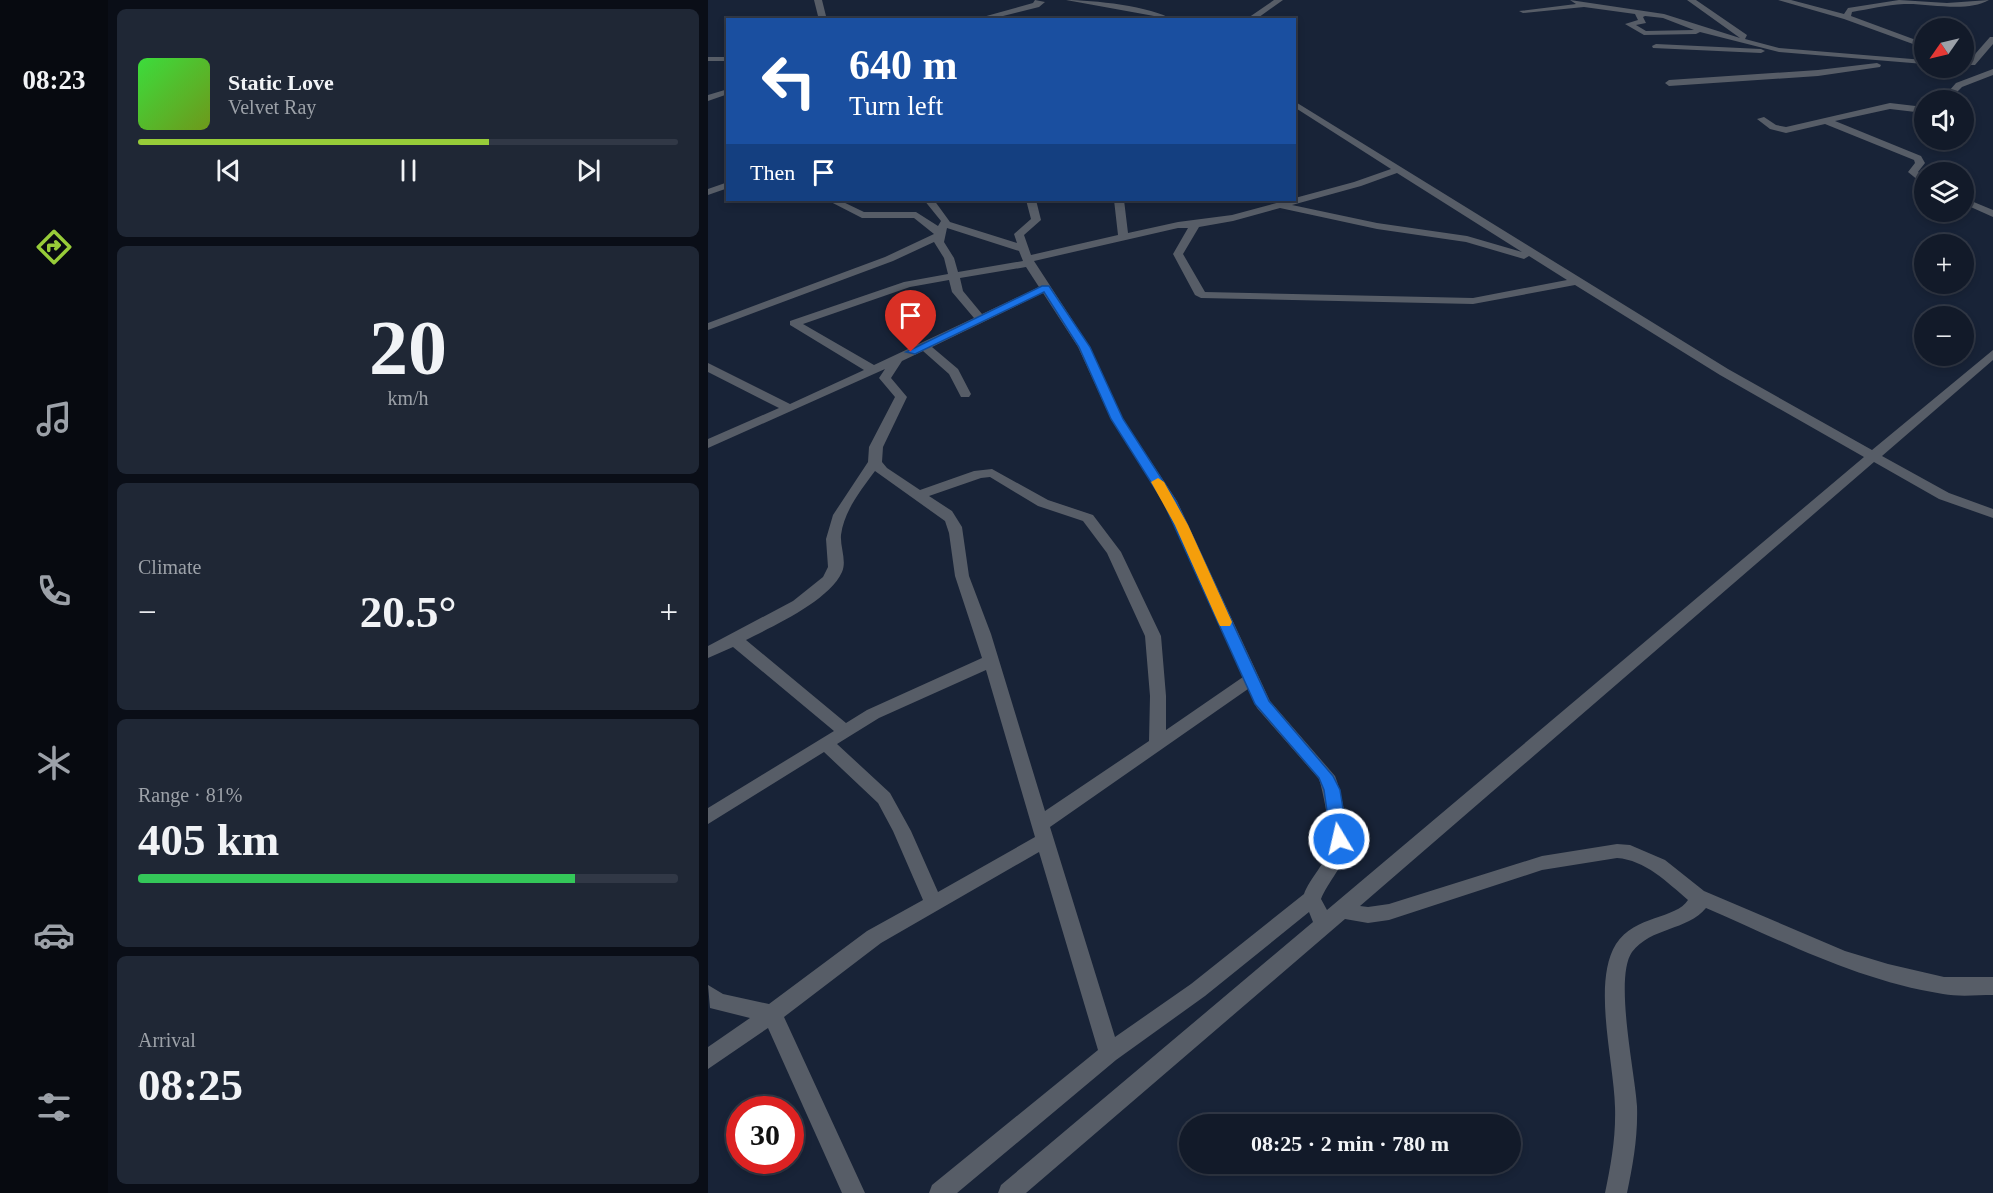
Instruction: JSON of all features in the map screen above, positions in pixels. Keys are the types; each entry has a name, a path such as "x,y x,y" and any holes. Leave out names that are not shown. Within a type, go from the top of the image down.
{"street":[{"path":"818,0 822,18"},
{"path":"984,18 1036,5 1041,2 1039,0"},
{"path":"1070,0 1156,14 1165,18"},
{"path":"1252,18 1279,0"},
{"path":"1574,0 1584,5"},
{"path":"1692,0 1749,41"},
{"path":"1782,0 1848,17 1914,42"},
{"path":"1848,17 1848,10 1864,6 1919,2 1950,5 1985,0"},
{"path":"1637,3 1648,14"},
{"path":"1523,11 1584,5 1648,14 1779,50"},
{"path":"1648,14 1638,16 1642,21 1630,25 1646,34 1708,32"},
{"path":"1974,55 1993,39"},
{"path":"1656,46 1779,50 1914,62"},
{"path":"1791,51 1794,57 1818,73"},
{"path":"708,59 726,59"},
{"path":"1669,83 1818,73 1903,61"},
{"path":"1974,63 1993,66"},
{"path":"1955,90 1959,86 1993,72"},
{"path":"708,98 726,92"},
{"path":"1296,104 1724,372 1944,496 1993,514"},
{"path":"1761,119 1773,127 1786,130 1890,106 1914,109"},
{"path":"1826,121 1918,158 1920,162"},
{"path":"873,370 794,323 908,284 1026,257 1178,225 1195,225 1278,206 1375,180 1399,169"},
{"path":"708,192 726,186"},
{"path":"834,201 862,215 916,215 941,231 1026,257"},
{"path":"930,201 946,218 939,242 955,275 958,291 980,318"},
{"path":"940,1193 1109,1053 1198,990 1312,899 1317,885 1339,850 1332,790 1320,768 1269,712 1250,680 1212,590 1170,501 1117,419 1084,347 1026,257 1019,233 1036,220 1032,201"},
{"path":"1119,201 1123,238"},
{"path":"1974,205 1993,214"},
{"path":"1278,206 1377,226 1474,240 1557,269"},
{"path":"1195,225 1178,254 1201,295 1473,301 1577,281"},
{"path":"708,327 881,262 941,231"},
{"path":"708,444 873,370 1046,288"},
{"path":"924,346 954,372 965,394"},
{"path":"1009,1193 1941,401 1993,354"},
{"path":"708,653 808,598 831,578 836,570 834,537 839,520 856,486 875,462 876,447 901,397 885,378 898,358"},
{"path":"708,367 789,408"},
{"path":"875,462 882,471 953,520 959,565 991,661 1109,1053"},
{"path":"918,495 979,474 992,473 1043,503 1088,518 1114,552 1153,636 1158,696 1157,742"},
{"path":"734,639 844,730"},
{"path":"708,816 844,730 881,710 991,661"},
{"path":"708,1059 772,1014 849,954 1042,833 1157,742 1250,680"},
{"path":"825,743 884,798 902,831 933,902"},
{"path":"1340,910 1368,915 1389,912 1542,864 1610,851 1630,852 1658,865 1697,896 1841,958 1888,973 1944,986 1993,986"},
{"path":"1616,1193 1626,1147 1626,1105 1618,1053 1615,967 1620,954 1633,937 1661,920 1690,911 1698,905 1697,896"},
{"path":"1312,899 1324,924"},
{"path":"708,994 717,1002 772,1014"},
{"path":"772,1014 854,1193"}],"slow traffic":[{"path":"1158,482 1170,501 1225,622"}],"route":[{"path":"911,352 1046,288 1084,347 1117,419 1170,501 1212,590 1240,660 1263,704 1326,776 1332,790 1339,839"}]}
